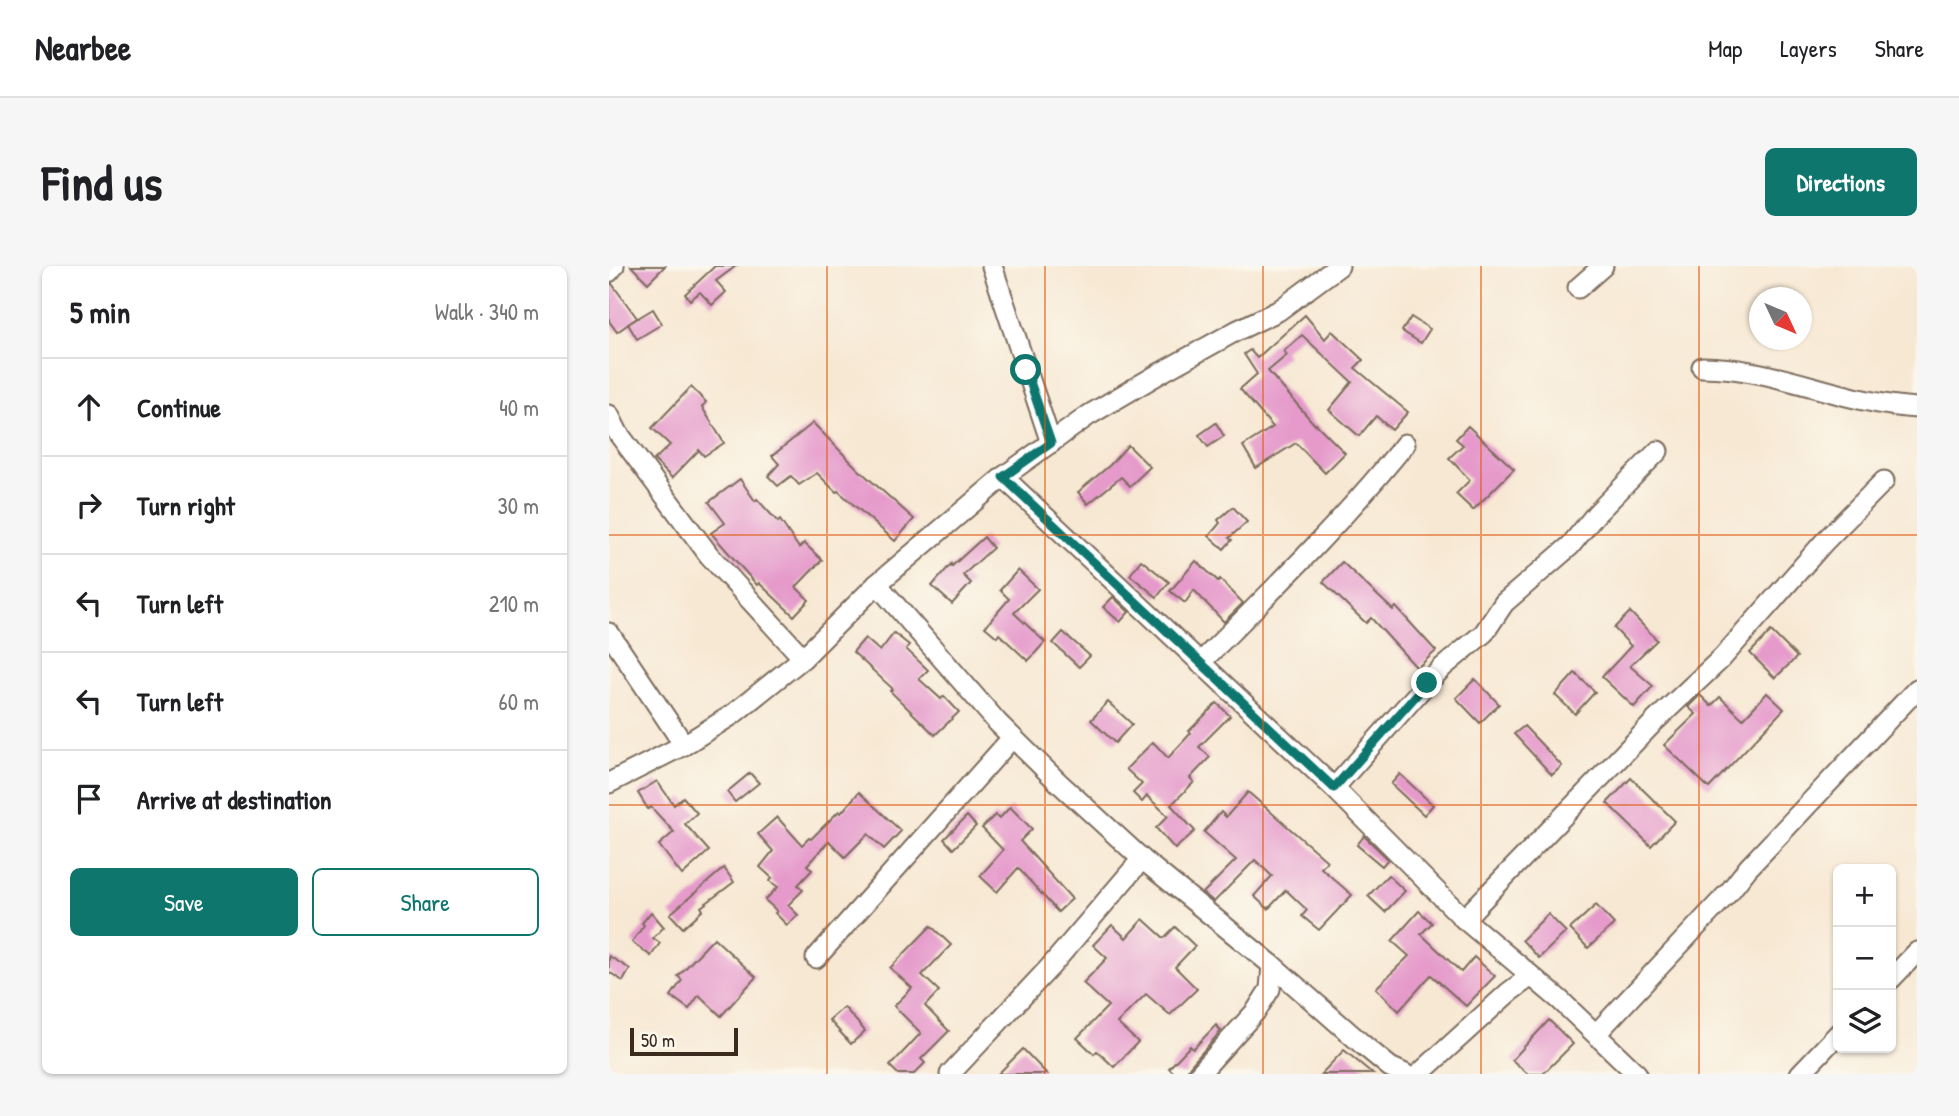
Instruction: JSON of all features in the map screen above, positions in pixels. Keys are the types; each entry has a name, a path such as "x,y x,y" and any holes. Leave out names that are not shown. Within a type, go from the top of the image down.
{"street":[{"path":"609,272 614,266"},
{"path":"992,266 1051,443"},
{"path":"609,783 684,745 732,715 803,658 877,584 1003,477 1089,415 1236,331 1278,311 1339,266"},
{"path":"1578,288 1603,266"},
{"path":"1702,367 1749,372 1858,399 1917,408"},
{"path":"609,415 618,433 709,555 803,658"},
{"path":"1200,663 1300,564 1370,488 1405,444"},
{"path":"1334,788 1427,683 1484,633 1504,603 1570,546 1596,514 1658,451"},
{"path":"1003,477 1334,788 1464,919 1596,1034 1637,1074"},
{"path":"1464,919 1655,721 1722,658 1825,541 1884,481"},
{"path":"877,584 1012,738 1142,859 1272,965 1389,1067 1405,1074"},
{"path":"609,633 684,745"},
{"path":"1596,1034 1917,689"},
{"path":"816,958 1012,738"},
{"path":"950,1074 1050,967 1142,859"},
{"path":"1896,974 1917,952"},
{"path":"1199,1074 1256,1011 1270,989 1272,965"},
{"path":"1419,1074 1508,993 1531,976"},
{"path":"1270,989 1290,981"},
{"path":"1800,1074 1833,1039"}],"building":[{"path":"631,266 665,266 648,283"},
{"path":"715,266 736,266 716,281 726,292 712,305 700,292 690,300 685,294"},
{"path":"609,284 612,284 637,318 617,332 609,321"},
{"path":"653,309 662,324 637,339 628,324"},
{"path":"1305,315 1325,339 1332,331 1363,360 1355,368 1408,412 1392,430 1376,416 1359,436 1329,410 1352,382 1302,335 1284,351 1287,355 1268,371 1315,425 1345,453 1325,473 1296,443 1256,468 1243,446 1273,427 1240,389 1257,374 1244,354 1250,350 1257,358"},
{"path":"1411,317 1430,329 1421,343 1402,331"},
{"path":"691,387 706,402 702,407 724,443 704,456 699,450 672,478 654,460 670,445 652,428"},
{"path":"813,423 858,469 914,519 895,541 817,473 799,485 791,476 778,486 768,476 779,464 772,456"},
{"path":"1216,423 1224,436 1208,447 1199,435"},
{"path":"1468,426 1514,469 1473,510 1456,494 1470,480 1449,458 1463,445 1456,439"},
{"path":"1128,445 1150,467 1130,486 1121,477 1088,504 1078,492 1110,465"},
{"path":"740,479 755,501 757,499 778,522 780,520 799,548 804,543 822,560 796,587 809,600 794,616 759,583 757,585 711,533 725,523 709,502"},
{"path":"1233,507 1247,522 1229,538 1232,540 1224,549 1209,536 1220,523 1218,520"},
{"path":"984,537 993,548 963,575 971,583 952,604 932,586 951,564 952,566"},
{"path":"1141,560 1169,582 1157,597 1130,575"},
{"path":"1196,561 1218,581 1220,579 1243,603 1224,622 1194,590 1185,603 1170,591"},
{"path":"1342,562 1393,610 1396,607 1436,651 1417,668 1371,618 1366,623 1323,582"},
{"path":"1018,570 1038,589 1014,613 1045,642 1028,661 999,634 997,637 985,627 1009,599 1000,590"},
{"path":"1113,597 1129,612 1120,622 1103,607"},
{"path":"1630,612 1657,640 1630,666 1653,686 1634,707 1602,677 1631,646 1614,628"},
{"path":"1771,631 1797,657 1775,678 1750,653"},
{"path":"1063,632 1090,656 1079,667 1053,643"},
{"path":"894,633 909,645 906,649 928,670 919,679 941,699 944,696 959,712 935,735 890,691 893,689 853,652 865,638 880,651"},
{"path":"1575,673 1595,692 1575,714 1555,695"},
{"path":"1475,679 1499,704 1480,723 1456,698"},
{"path":"1767,693 1784,709 1709,788 1664,745 1696,714 1688,707 1700,695 1711,706 1720,697 1743,719"},
{"path":"1108,702 1132,724 1115,743 1091,720"},
{"path":"1217,703 1230,716 1199,747 1210,757 1190,778 1194,782 1171,805 1195,831 1175,849 1156,828 1168,816 1147,796 1142,802 1133,793 1142,784 1126,769 1153,742 1168,758 1191,733 1189,731"},
{"path":"1524,726 1562,766 1552,775 1514,734"},
{"path":"750,773 759,783 735,802 727,792"},
{"path":"1400,774 1433,805 1424,815 1391,784"},
{"path":"1631,778 1675,821 1651,846 1607,803"},
{"path":"657,781 674,805 683,797 697,813 685,824 709,851 682,875 659,845 674,832 651,807 648,809 638,793"},
{"path":"859,792 901,831 884,849 868,834 845,857 829,841 807,865 812,870 798,885 803,890 788,905 798,915 787,925 765,900 778,887 760,867 773,851 758,834 777,817 802,845 839,811 841,813"},
{"path":"1248,792 1327,861 1321,868 1352,895 1319,930 1302,916 1307,910 1286,890 1268,909 1254,896 1272,876 1255,860 1214,902 1203,893 1236,860 1204,832 1221,812 1226,817"},
{"path":"1010,807 1032,829 1020,841 1072,899 1058,912 1018,868 997,892 980,876 1003,850 982,828 995,815 999,819"},
{"path":"967,816 976,826 953,849 944,839"},
{"path":"1364,836 1388,859 1382,866 1357,845"},
{"path":"724,868 734,882 701,907 703,910 683,928 670,914"},
{"path":"1388,875 1405,891 1385,912 1368,896"},
{"path":"1596,905 1614,924 1588,948 1570,929"},
{"path":"1419,911 1432,923 1421,934 1461,972 1474,957 1495,976 1466,1006 1431,975 1399,1011 1376,988 1409,956 1392,941"},
{"path":"651,912 664,927 653,938 660,943 651,956 632,942"},
{"path":"1548,914 1566,932 1539,958 1522,940"},
{"path":"1143,919 1164,938 1175,927 1195,946 1175,967 1197,989 1170,1015 1146,994 1117,1023 1138,1042 1114,1067 1097,1051 1094,1054 1077,1038 1108,1006 1083,983 1107,958 1093,945 1112,925 1126,938"},
{"path":"931,926 951,945 922,975 939,991 925,1006 949,1031 921,1059 925,1063 914,1074 898,1074 890,1066 921,1033 894,1006 912,988 890,968"},
{"path":"714,938 756,977 721,1016 699,995 689,1009 671,996 682,980 678,976"},
{"path":"609,956 630,969 623,981 609,972"},
{"path":"844,1007 865,1031 851,1044 829,1020"},
{"path":"1549,1020 1573,1044 1543,1074 1528,1074 1512,1060"},
{"path":"1216,1025 1221,1031 1185,1074 1175,1074 1169,1068 1190,1046 1193,1049"},
{"path":"1023,1049 1047,1074 998,1074"},
{"path":"1344,1050 1373,1074 1321,1074"}],"route":[{"path":"1026,370 1051,443 1003,477 1334,788 1427,683"}]}
